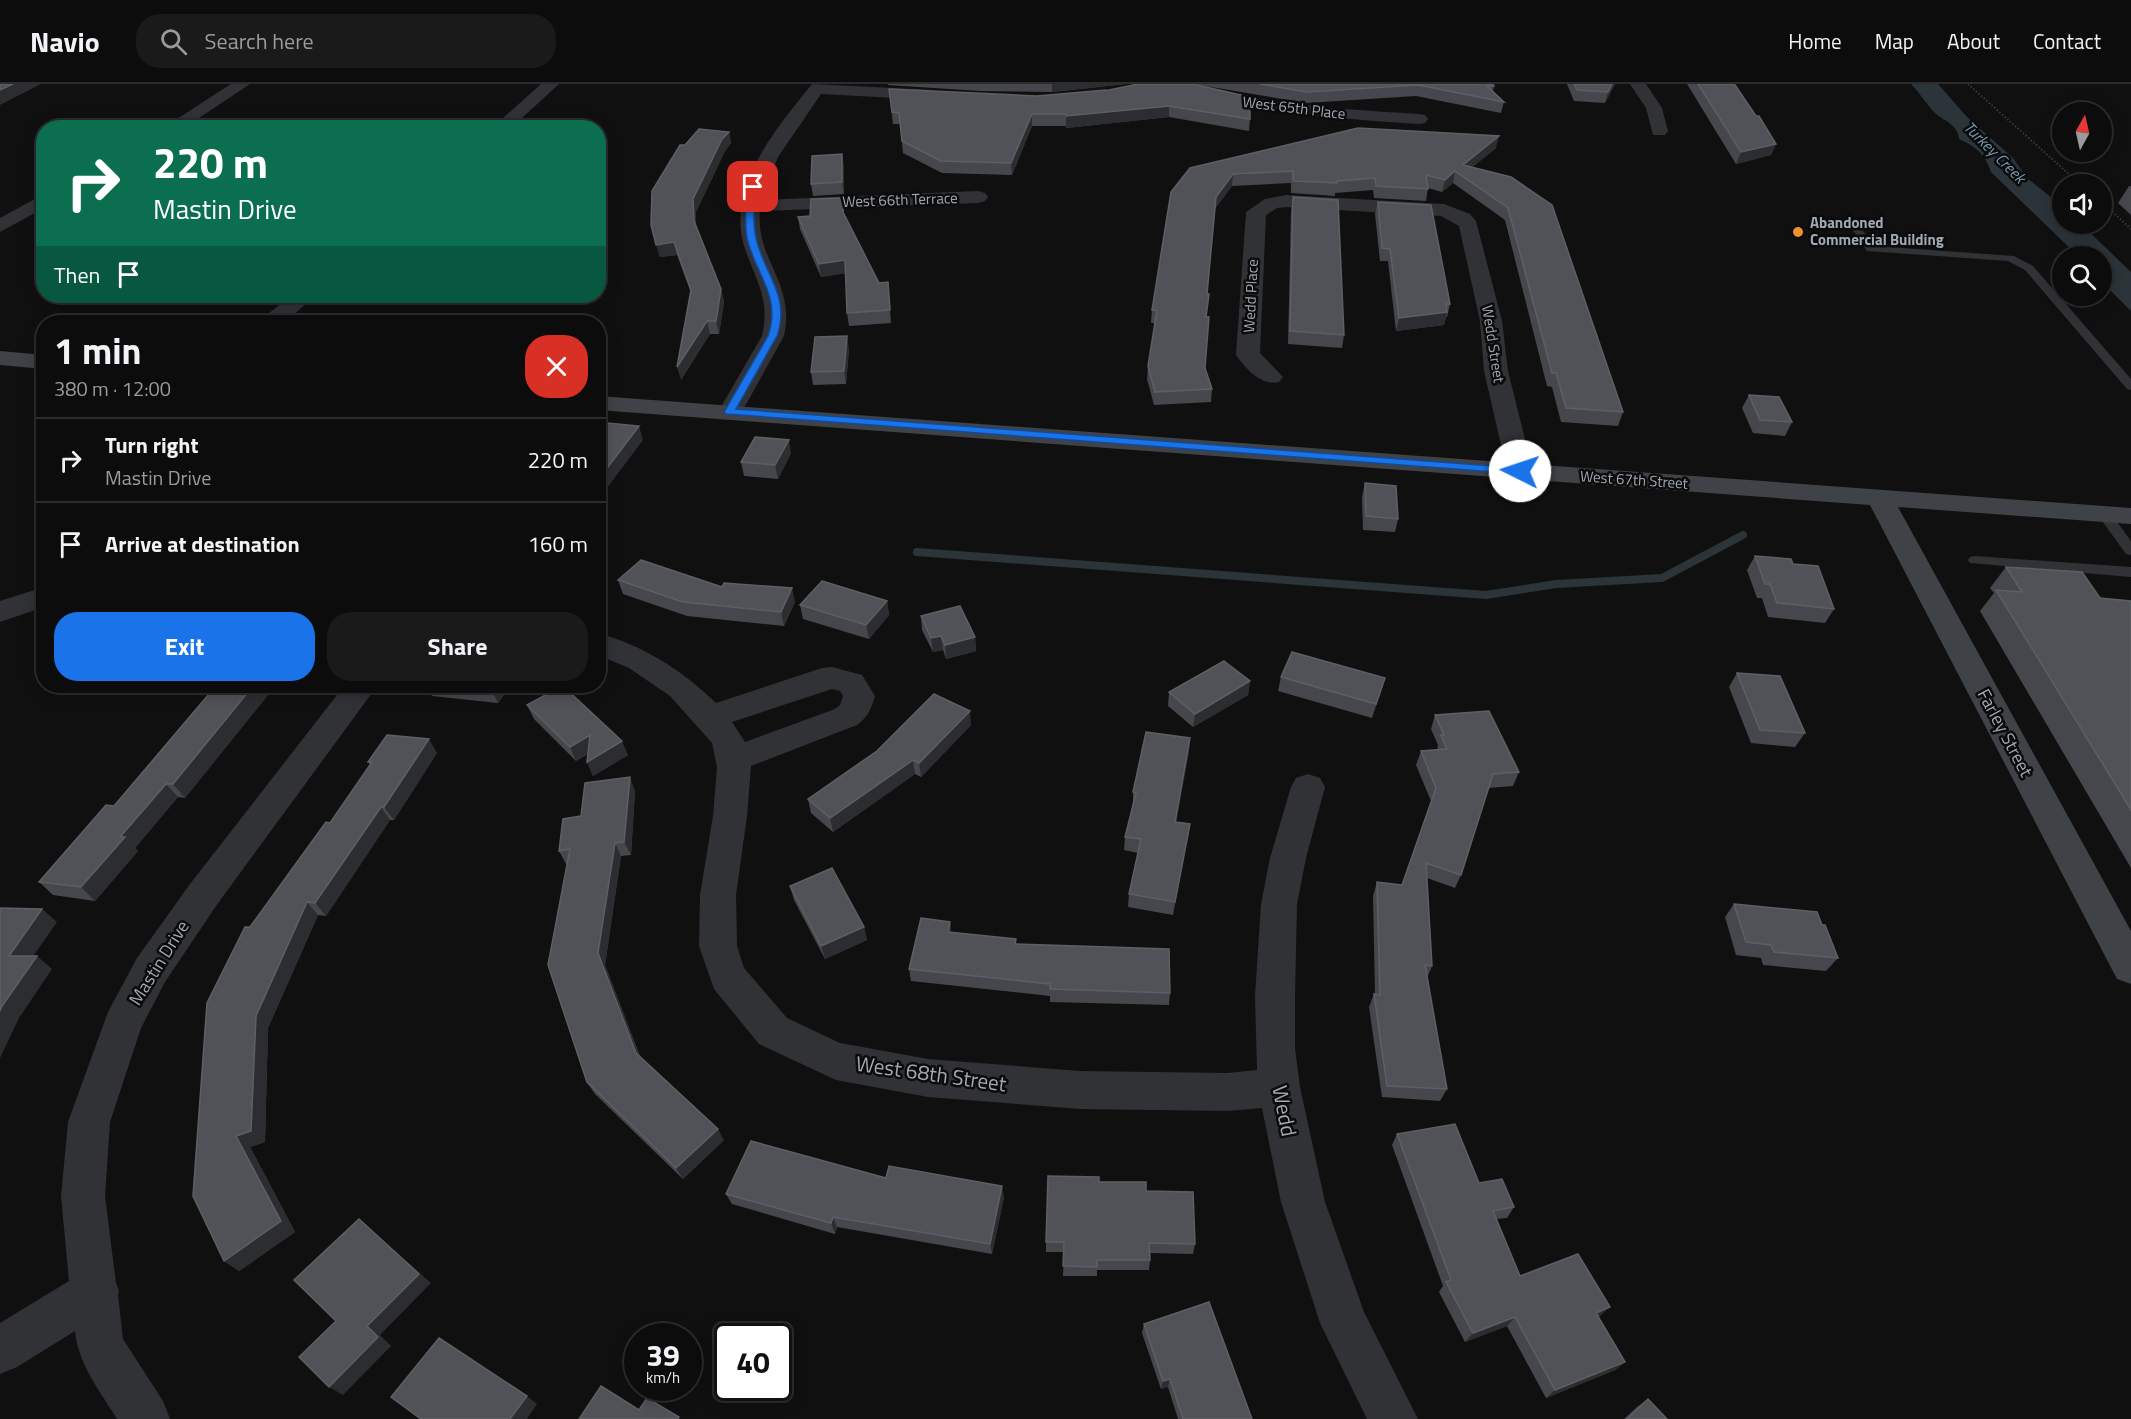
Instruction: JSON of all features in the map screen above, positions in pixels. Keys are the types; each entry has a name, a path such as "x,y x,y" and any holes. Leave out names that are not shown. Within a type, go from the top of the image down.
{"street":[{"path":"184,120 242,84"},
{"path":"509,120 551,84"},
{"name":"West 65th Place","path":"1172,84 1264,106 1338,115 1419,119"},
{"path":"1638,84 1654,108 1659,131"},
{"path":"729,412 777,323 777,304 752,239 750,206 753,187 762,168 818,87 954,96"},
{"name":"West 66th Terrace","path":"750,206 978,197"},
{"name":"Wedd Street","path":"1261,208 1272,203 1286,201 1444,210 1463,218 1469,225 1491,321 1496,371 1520,471"},
{"path":"0,226 36,205"},
{"name":"Wedd Place","path":"1261,208 1256,212 1248,355 1271,377"},
{"path":"281,315 295,303"},
{"path":"0,358 36,361"},
{"name":"West 67th Street","path":"606,404 2131,516"},
{"name":"Farley Street","path":"1880,498 2131,967"},
{"path":"0,612 36,599"},
{"name":"West 68th Street","path":"606,646 640,660 681,688 728,739 732,760 730,816 718,895 718,946 728,977 773,1031 836,1061 928,1078 1080,1090 1228,1092 1279,1087"},
{"path":"710,717 822,679 842,679 856,689 859,696 858,704 846,717 732,760"},
{"name":"Mastin Drive","path":"145,1419 100,1346 96,1291 83,1196 89,1122 122,1025 151,970 202,895 356,693"},
{"name":"Wedd","path":"1308,787 1288,858 1279,904 1275,996 1275,1048 1279,1087 1303,1202 1344,1323 1393,1419"},
{"path":"0,1350 96,1291"}],"lane":[{"path":"1855,226 1871,249 2010,258 2029,268 2131,386"},
{"path":"2104,514 2131,551"},
{"path":"1975,560 2131,572"}],"path":[{"path":"1968,84 2069,174"},
{"path":"2112,212 2131,230"}],"water":[{"name":"Turkey Creek","path":"1911,84 1938,84 1967,117 2013,158 2027,178 2052,198 2052,231 1991,172 1986,160 1979,152 1959,139 1956,129 1933,111"},
{"path":"2055,234 2091,234 2104,246 2068,246"},
{"path":"2112,254 2131,272 2131,311 2112,292"}],"building":[{"path":"0,84 13,84 0,90"},
{"path":"1138,84 1193,84 1250,97 1250,119 1169,106 1066,116 1066,114 1032,114 1011,163 941,161 902,141 899,113 892,112 889,89 1037,96 1106,90 1104,91"},
{"path":"1260,84 1493,84 1494,86 1487,86 1504,102 1418,85 1307,92"},
{"path":"1574,84 1612,84 1608,92 1577,90"},
{"path":"1698,84 1735,85 1756,116 1759,116 1776,144 1741,152"},
{"path":"1358,128 1499,136 1463,165 1511,177 1552,205 1623,412 1566,408 1556,373 1552,373 1508,208 1455,171 1445,180 1426,175 1428,189 1376,186 1375,178 1337,181 1337,183 1293,181 1293,171 1233,174 1216,197 1206,317 1209,317 1205,368 1212,389 1155,392 1148,366 1157,310 1152,310 1171,192 1190,168"},
{"path":"699,129 729,132 722,139 693,199 694,221 721,289 716,321 707,321 677,367 691,290 674,242 656,245 651,225 652,191 680,145 685,145"},
{"path":"842,154 842,182 811,184 812,156"},
{"path":"1293,197 1338,200 1344,335 1290,331"},
{"path":"843,198 843,212 879,283 888,282 890,310 847,313 845,260 819,264 798,217 810,216 811,199"},
{"path":"1378,202 1431,205 1450,304 1446,304 1447,312 1399,318 1390,249 1382,248"},
{"path":"847,336 844,371 811,372 815,337"},
{"path":"1749,395 1779,397 1792,422 1760,420"},
{"path":"606,424 639,426 606,469"},
{"path":"755,437 789,440 775,465 741,462"},
{"path":"1365,483 1396,486 1398,519 1366,516"},
{"path":"1755,556 1791,559 1793,564 1818,566 1834,609 1777,603 1770,584 1765,584"},
{"path":"641,560 722,587 724,583 792,588 781,612 683,602 618,580"},
{"path":"2006,567 2082,572 2100,598 2131,601 2131,810 1996,590 2022,592"},
{"path":"822,581 887,601 866,625 800,605"},
{"path":"960,606 975,637 945,645 941,636 931,638 921,616"},
{"path":"1292,652 1385,678 1376,704 1281,677"},
{"path":"1224,661 1250,681 1195,714 1169,692"},
{"path":"1737,673 1780,676 1805,733 1760,730"},
{"path":"210,693 247,693 173,784 166,784 120,837 125,837 81,887 39,882 106,805 114,806"},
{"path":"549,693 571,693 622,741 587,762 590,735 570,747 527,705"},
{"path":"934,694 970,711 919,763 913,760 830,818 808,799 877,751"},
{"path":"1489,711 1519,772 1493,774 1461,875 1426,863 1432,966 1425,965 1447,1089 1387,1086 1374,994 1380,995 1377,882 1402,885 1436,788 1421,751 1447,749 1441,735 1444,735 1435,715"},
{"path":"1146,732 1190,738 1175,822 1190,824 1175,902 1129,894 1141,839 1125,837 1136,793 1133,792"},
{"path":"387,735 429,739 384,807 381,807 315,903 307,902 256,1016 251,1131 236,1136 281,1221 224,1261 193,1196 207,1003 245,927 250,927 326,822 330,823 372,762 368,762"},
{"path":"630,777 624,842 615,843 598,953 636,1053 718,1129 676,1168 587,1082 548,965 570,849 559,851 563,819 581,816 585,783"},
{"path":"832,868 864,927 821,946 790,886"},
{"path":"1734,904 1817,912 1822,925 1825,925 1838,958 1774,952 1771,945 1746,942"},
{"path":"0,908 42,909 9,956 37,956 0,1011"},
{"path":"921,918 950,922 948,932 1016,939 1015,944 1169,949 1170,993 1050,989 1050,984 909,969"},
{"path":"1455,1124 1479,1183 1502,1179 1514,1207 1493,1211 1520,1276 1578,1254 1610,1307 1596,1313 1625,1362 1555,1390 1515,1317 1473,1333 1446,1282 1451,1280 1397,1134"},
{"path":"751,1141 886,1178 889,1166 1002,1186 990,1244 833,1217 831,1223 726,1194"},
{"path":"1048,1176 1099,1177 1099,1182 1146,1182 1146,1191 1193,1192 1195,1244 1149,1243 1150,1260 1097,1260 1097,1267 1063,1266 1064,1242 1046,1242"},
{"path":"359,1219 419,1274 367,1326 378,1337 329,1387 299,1357 336,1321 294,1280"},
{"path":"1209,1302 1252,1419 1183,1419 1170,1379 1163,1381 1144,1324"},
{"path":"439,1338 527,1396 510,1419 421,1419 391,1397"},
{"path":"601,1386 639,1410 645,1401 652,1401 679,1417 678,1419 579,1419"},
{"path":"1648,1399 1667,1419 1627,1419"}],"waterway":[{"path":"917,552 1486,595 1556,584 1662,578 1743,535"}],"place":[{"name":"Abandoned Commercial Building","path":"1798,232"}],"route":[{"path":"753,187 749,210 752,239 777,304 777,323 729,412 1520,471"}]}
